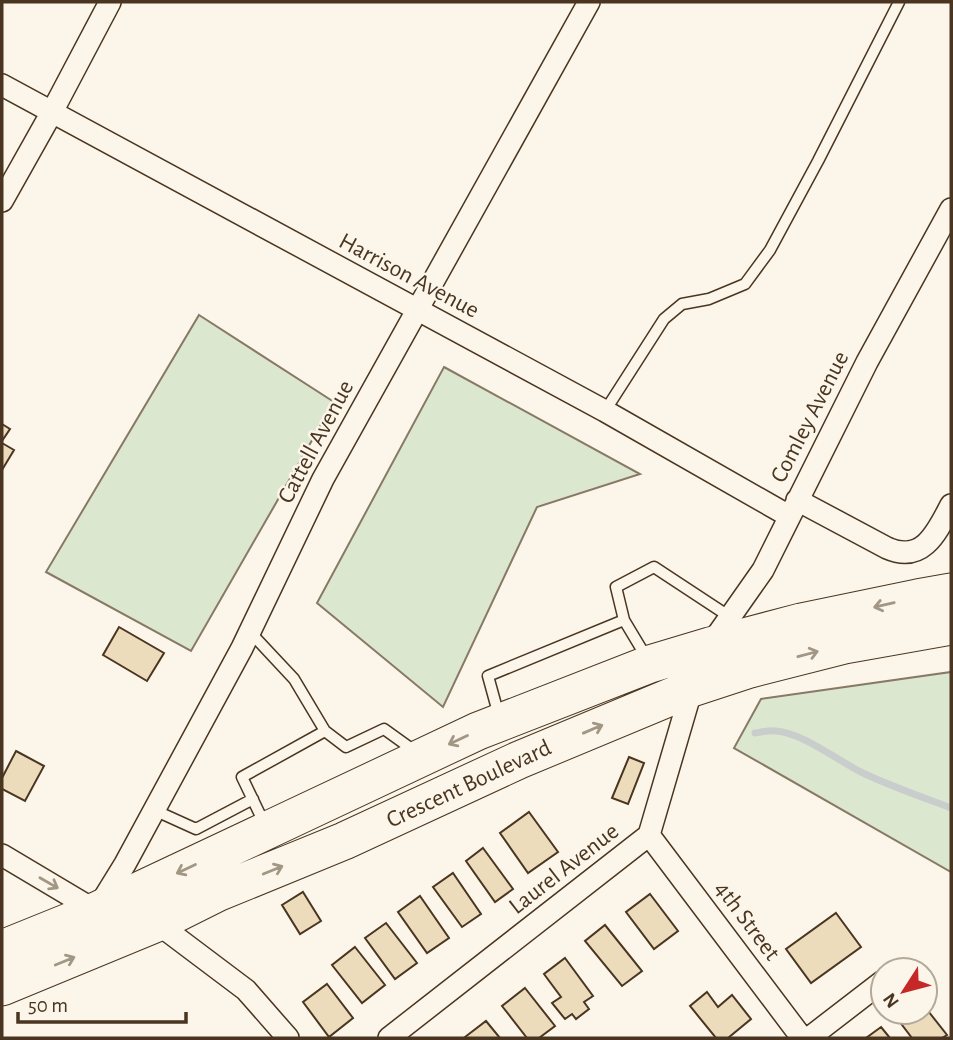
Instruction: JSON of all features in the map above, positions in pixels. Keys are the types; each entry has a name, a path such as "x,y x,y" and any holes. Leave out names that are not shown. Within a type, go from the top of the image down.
{"highway":[{"name":"Crescent Boulevard","path":"2,948 96,911 260,815 423,757 501,722 650,664 720,631 801,622 951,592"},
{"name":"Crescent Boulevard","path":"2,988 344,841 519,760 692,688 750,669 844,645 951,626"}],"street":[{"path":"2,201 110,2"},
{"name":"Cattell Avenue","path":"96,911 250,632 323,479 589,2"},
{"name":"Harrison Avenue","path":"2,85 417,311 792,508 906,554 922,548 936,534 951,505"},
{"name":"Comley Avenue","path":"720,631 763,570 867,362 951,209"},
{"name":"Laurel Avenue","path":"389,1038 649,835 692,688"},
{"name":"4th Street","path":"649,835 802,1038"},
{"path":"2,855 96,911"},
{"path":"157,923 246,990 288,1038"},
{"path":"809,1038 869,992"}],"lane":[{"path":"606,411 664,319 682,304 709,299 745,284 770,250 899,2"},
{"path":"650,664 624,620 616,587 654,567 720,631"},
{"path":"501,722 488,676 624,620"},
{"path":"250,632 295,679 326,731 346,747 384,729 423,757"},
{"path":"154,810 196,829 260,815 242,777 326,731"}],"green space":[{"path":"199,315 334,402 191,651 46,572"},
{"path":"444,367 640,474 537,507 443,707 317,603"},
{"path":"951,672 951,872 734,748 761,699"}],"building":[{"path":"2,424 10,429 2,441"},
{"path":"2,443 14,450 2,470"},
{"path":"119,627 164,653 147,681 103,655"},
{"path":"16,751 44,766 25,801 2,789 2,778"},
{"path":"629,757 644,763 628,804 612,798"},
{"path":"529,812 558,852 528,873 500,833"},
{"path":"483,848 513,889 495,902 466,861"},
{"path":"453,873 481,914 462,927 433,887"},
{"path":"303,892 321,921 300,934 282,905"},
{"path":"650,894 678,931 654,949 626,912"},
{"path":"420,896 449,938 427,953 398,912"},
{"path":"836,913 861,947 811,983 786,949"},
{"path":"386,923 417,963 395,979 365,938"},
{"path":"605,925 642,971 622,986 585,941"},
{"path":"355,947 385,985 362,1003 332,965"},
{"path":"565,958 593,996 584,1002 589,1009 576,1019 572,1014 565,1019 552,1003 561,997 544,974"},
{"path":"327,984 353,1018 329,1037 303,1002"},
{"path":"525,988 555,1026 539,1038 527,1038 502,1006"},
{"path":"707,992 718,1007 732,995 751,1019 728,1038 716,1038 690,1006"},
{"path":"486,1021 500,1038 465,1037"},
{"path":"939,1025 947,1035 942,1038 912,1038 903,1026"},
{"path":"881,1027 890,1038 866,1038"}],"waterway":[{"path":"755,733 773,731 798,737 865,774 951,808"}]}
